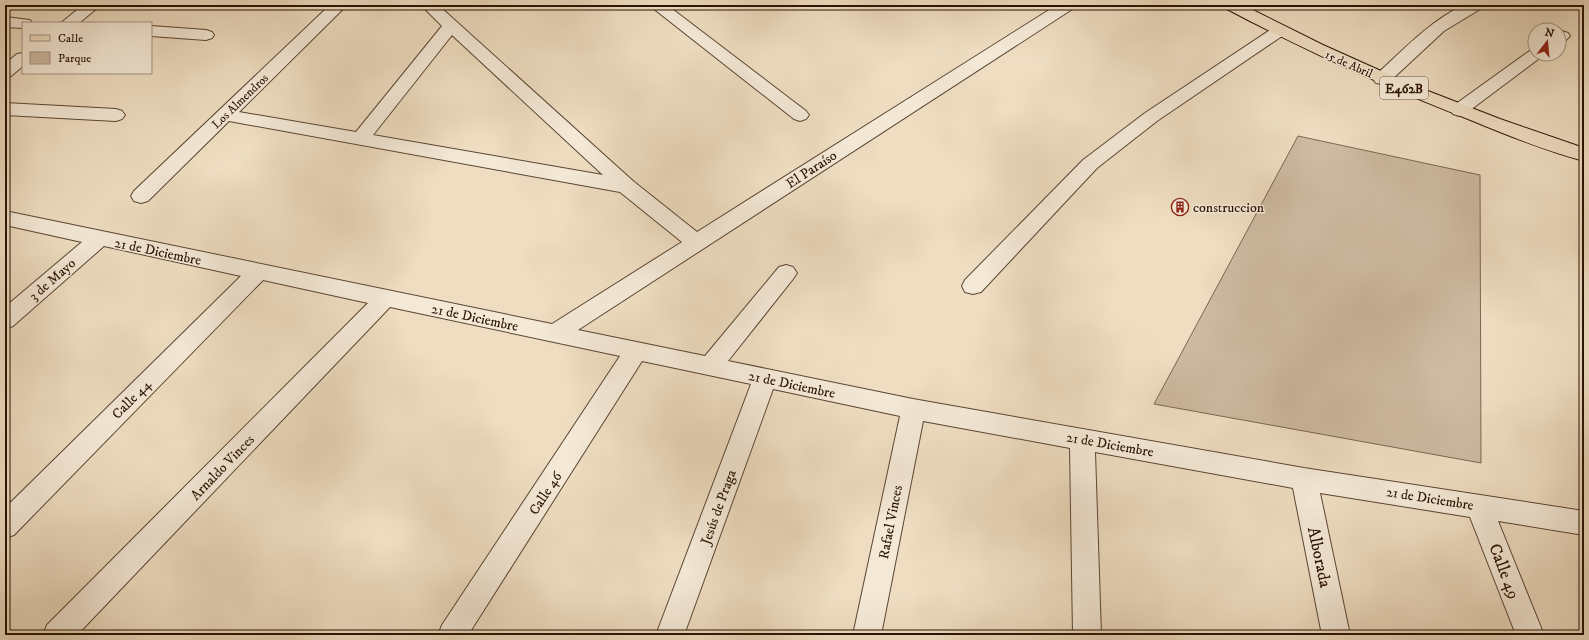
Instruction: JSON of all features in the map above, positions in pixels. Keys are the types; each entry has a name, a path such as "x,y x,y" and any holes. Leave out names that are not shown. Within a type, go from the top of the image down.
{"main road":[{"name":"15 de Abril","path":"1231,5 1279,31 1382,79 1459,110 1584,155"}],"street":[{"path":"70,22 93,5"},
{"name":"Los Almendros","path":"141,196 339,5"},
{"path":"429,5 626,186 696,242"},
{"path":"657,5 800,116"},
{"name":"El Paraíso","path":"554,334 1068,5"},
{"path":"1382,79 1415,47 1442,26 1476,5"},
{"path":"5,22 22,23"},
{"path":"360,139 451,25"},
{"path":"152,31 206,35"},
{"path":"973,286 1090,164 1151,117 1221,68 1279,31"},
{"path":"5,72 22,59"},
{"path":"1459,110 1527,61"},
{"path":"5,109 116,115"},
{"path":"225,115 626,186"},
{"name":"21 de Diciembre","path":"5,218 912,409 1304,479 1584,523"},
{"name":"3 de Mayo","path":"5,320 100,238"},
{"name":"Calle 44","path":"5,526 258,272"},
{"path":"710,366 786,273"},
{"name":"Arnaldo Vinces","path":"57,635 386,298"},
{"name":"Calle 46","path":"452,635 636,351"},
{"name":"Jesús de Praga","path":"670,635 765,378"},
{"name":"Rafael Vinces","path":"867,635 912,409"},
{"path":"1082,440 1087,635"},
{"name":"Alborada","path":"1304,479 1336,635"},
{"name":"Calle 49","path":"1480,506 1530,635"}],"green space":[{"path":"1298,136 1480,175 1481,463 1154,404"}],"place":[{"name":"construccion","path":"1180,207"}]}
